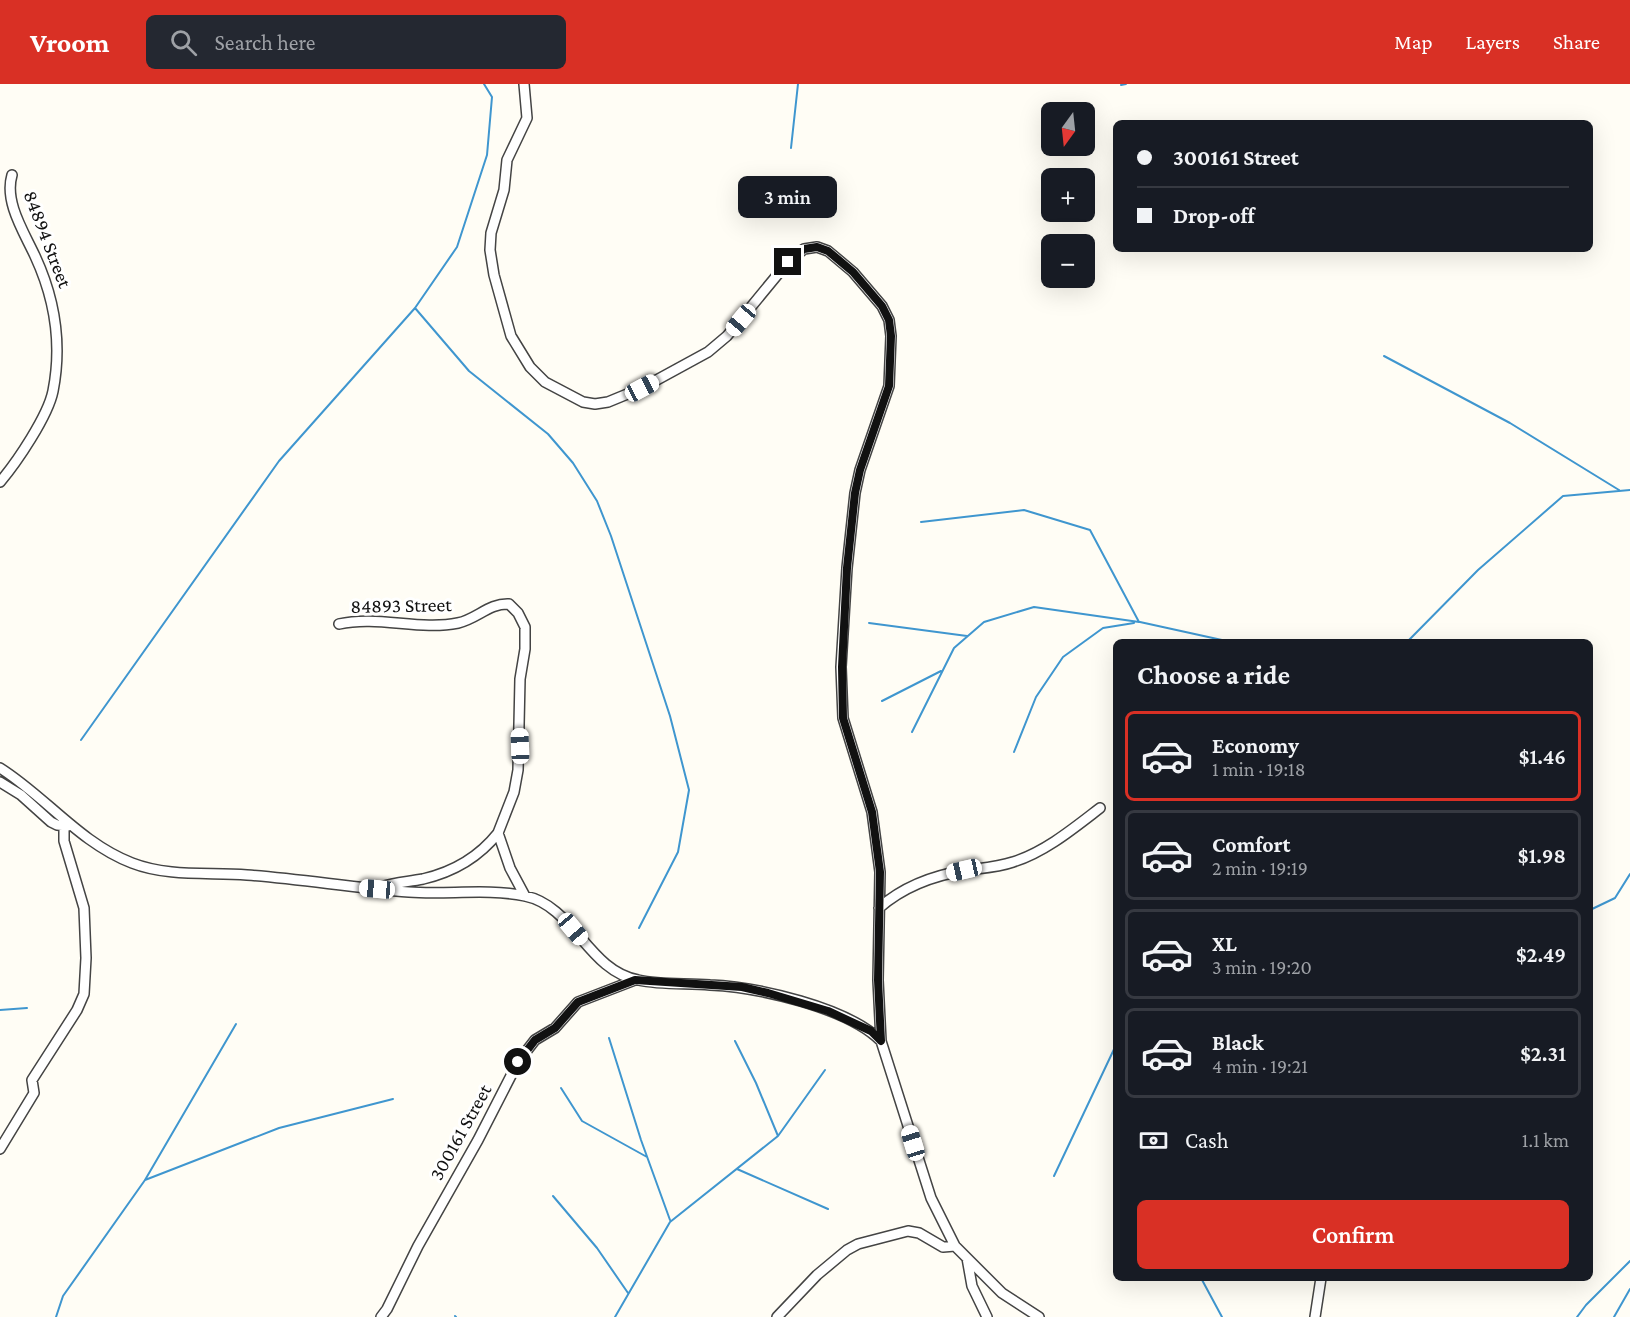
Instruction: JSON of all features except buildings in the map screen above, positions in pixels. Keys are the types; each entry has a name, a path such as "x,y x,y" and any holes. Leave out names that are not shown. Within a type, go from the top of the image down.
{"street":[{"path":"524,84 527,118 507,160 504,190 491,233 490,250 496,285 511,336 530,367 545,382 583,402 595,404 608,402 642,388 708,351 727,336 788,262 804,249 817,247 828,251 853,272 882,306 889,320 891,336 889,386 860,470 855,493 847,568 842,657 843,718 872,812 880,872 878,980 881,1041 931,1198 955,1246 1002,1293 1039,1317"},
{"name":"84894 Street","path":"0,482 39,424 52,393 57,349 54,306 43,273 17,218 9,188 12,175"},
{"name":"84893 Street","path":"339,624 359,620 439,625 460,623 497,603 509,603 518,613 525,627 525,650 520,679 519,758 514,792 498,834 480,852 454,868 435,876 403,881 377,889"},
{"path":"0,768 45,801 67,826"},
{"path":"0,782 21,795 51,822 67,826 131,862 151,868 189,873 246,874 410,892 525,896 552,908 612,969 635,980 742,987 768,993 828,1011 871,1031 881,1041"},
{"path":"879,908 893,896 923,881 1025,858 1100,808"},
{"path":"0,1149 34,1093 32,1080 77,1010 84,994 86,958 84,908 64,841 67,826"},
{"path":"498,834 510,868 525,896"},
{"name":"300161 Street","path":"381,1317 518,1062 535,1040 555,1028 578,1002 635,980"},
{"path":"777,1317 817,1275 847,1250 858,1244 908,1231 919,1233 943,1247 955,1246"},
{"path":"967,1258 972,1286 987,1317"},
{"path":"1315,1317 1321,1281"}],"waterway":[{"path":"81,740 279,461 415,308 457,247 487,155 492,97 484,84"},
{"path":"791,148 798,84"},
{"path":"1121,85 1126,84"},
{"path":"415,308 469,371 548,434 573,463 597,501 611,536 670,716 689,790 678,852 639,928"},
{"path":"1384,356 1510,423 1619,490"},
{"path":"1410,639 1478,570 1563,496 1630,490"},
{"path":"921,522 1024,510 1090,530 1139,622"},
{"path":"912,732 954,648 984,622 1034,607 1139,622"},
{"path":"1140,622 1217,639"},
{"path":"869,623 967,636"},
{"path":"1014,752 1036,697 1063,657 1103,628 1134,623"},
{"path":"882,701 941,671"},
{"path":"1593,909 1615,898 1630,874"},
{"path":"0,1010 27,1008"},
{"path":"56,1317 63,1296 145,1180 236,1024"},
{"path":"609,1038 641,1140 670,1220"},
{"path":"735,1041 756,1083 778,1136"},
{"path":"1054,1176 1113,1051"},
{"path":"615,1317 670,1222 778,1136 825,1070"},
{"path":"561,1088 582,1121 647,1157"},
{"path":"145,1180 279,1128 393,1099"},
{"path":"737,1169 828,1209"},
{"path":"553,1196 597,1248 628,1293"},
{"path":"1577,1317 1630,1261"},
{"path":"1203,1281 1222,1317"},
{"path":"1614,1317 1630,1289"}],"route":[{"path":"518,1062 535,1040 555,1028 578,1002 635,980 742,987 768,993 848,1019 871,1031 881,1041 878,980 880,872 872,812 855,762 843,718 841,700 843,621 855,493 860,470 889,386 891,336 889,320 882,306 853,272 828,251 817,247 804,249 788,262"}]}
